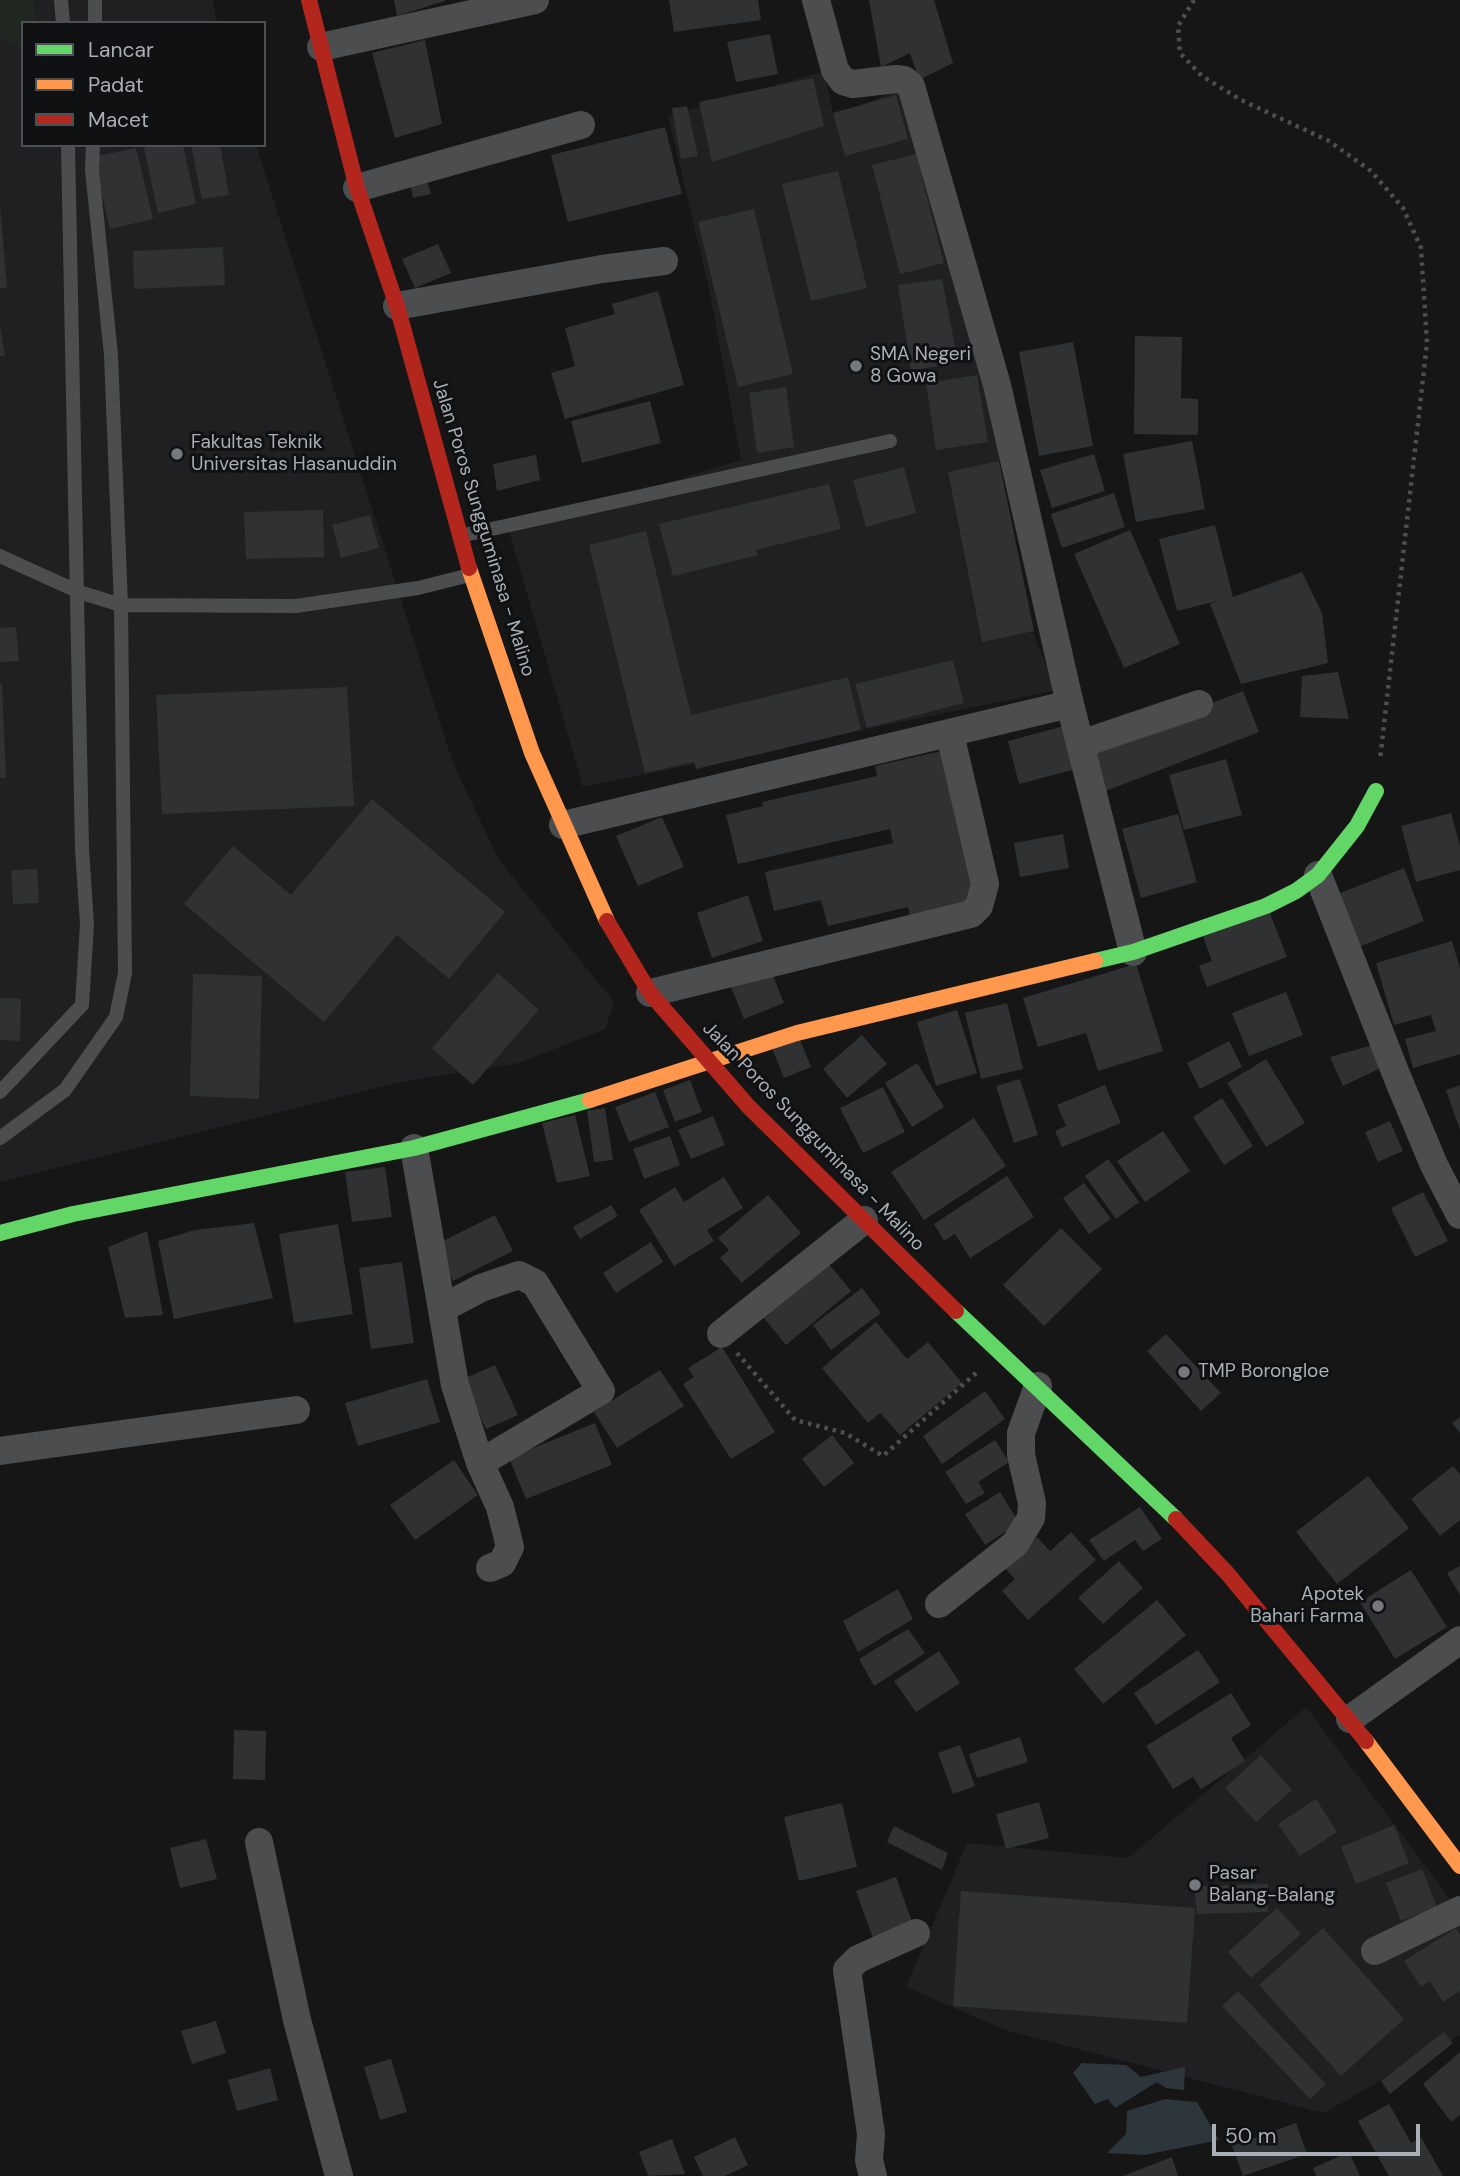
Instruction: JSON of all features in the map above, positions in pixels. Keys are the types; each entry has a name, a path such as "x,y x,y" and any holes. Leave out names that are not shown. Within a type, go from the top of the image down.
{"main road":[{"name":"Jalan Poros Sungguminasa - Malino","path":"309,0 356,188 397,306 471,574 532,753 608,923 650,993 708,1062 864,1220 999,1352 1156,1498 1280,1634 1350,1719 1460,1866"},
{"path":"0,1233 73,1213 414,1148 631,1089 797,1033 1133,951 1266,906 1296,891 1318,875 1357,826 1376,791"}],"street":[{"path":"321,47 536,0"},
{"path":"816,0 835,70 843,80 853,85 895,79 911,86 997,385 1070,704 1133,951"},
{"path":"356,188 581,125"},
{"path":"397,306 664,261"},
{"path":"563,825 1070,704"},
{"path":"1081,744 1199,704"},
{"path":"650,993 971,914 979,906 985,884 950,734"},
{"path":"1318,875 1398,1079 1434,1165 1460,1215"},
{"path":"414,1148 455,1385 480,1463 500,1507 510,1547 502,1563 490,1568"},
{"path":"720,1334 864,1220"},
{"path":"443,1308 481,1287 519,1275 535,1283 601,1391 480,1463"},
{"path":"939,1604 1015,1544 1031,1518 1032,1503 1021,1455 1021,1433 1038,1386"},
{"path":"0,1451 296,1410"},
{"path":"1350,1719 1460,1640"},
{"path":"258,1842 297,2020 339,2176"},
{"path":"1376,1951 1460,1910"},
{"path":"873,2176 869,2160 871,2134 847,1970 858,1959 916,1933"}],"lane":[{"path":"61,0 63,21"},
{"path":"95,0 95,21"},
{"path":"0,1092 82,1005 87,924 82,849 79,592 68,147"},
{"path":"0,1138 65,1090 116,1017 125,973 121,606 111,355 92,170 93,147"},
{"path":"460,536 890,441"},
{"path":"0,556 79,592 121,606 296,606 418,588 471,574"}],"path":[{"path":"1194,0 1178,26 1180,53 1212,82 1241,100 1329,141 1371,171 1403,208 1421,248 1427,343 1376,791"},
{"path":"720,1334 795,1420 845,1433 883,1456 999,1352"}],"shaded area":[{"name":"Fakultas Teknik Universitas Hasanuddin","path":"0,0 213,0 217,21 21,21 21,147 257,147 453,763 499,860 614,1002 605,1029 519,1063 396,1083 0,1182"},
{"path":"0,0 34,0 35,21 21,21 21,49 0,37"},
{"name":"SMA Negeri 8 Gowa","path":"825,71 833,115 904,89 1013,445 999,458 1007,526 1036,641 1057,690 583,787 509,531 741,460 709,288 668,116"},
{"name":"Pasar Balang-Balang","path":"1306,1707 1460,1912 1460,2035 1324,2113 1005,2030 906,1987 967,1843 1128,1858"},
{"path":"1082,2063 1126,2065 1141,2077 1185,2067 1184,2090 1166,2088 1157,2082 1115,2108 1108,2099 1095,2104 1073,2073"},
{"path":"1165,2099 1197,2102 1219,2140 1145,2155 1107,2153 1126,2134 1127,2111"}],"building":[{"path":"394,0 445,0 445,1 397,16"},
{"path":"669,0 758,0 761,20 674,32"},
{"path":"869,0 934,0 953,63 919,80 910,53 881,67"},
{"path":"770,34 778,74 736,82 727,42"},
{"path":"425,40 442,124 395,138 372,53"},
{"path":"813,78 824,126 712,162 699,102"},
{"path":"896,95 908,139 845,156 833,113"},
{"path":"687,106 698,156 681,159 672,108"},
{"path":"665,127 682,194 568,222 551,155"},
{"path":"183,147 196,204 158,213 144,148"},
{"path":"191,147 220,147 229,195 202,199"},
{"path":"136,148 153,219 110,229 93,157"},
{"path":"916,154 944,263 900,274 872,165"},
{"path":"838,171 867,288 811,301 782,184"},
{"path":"426,177 431,194 413,198 409,180"},
{"path":"0,205 7,288 0,288"},
{"path":"754,209 793,374 738,387 698,222"},
{"path":"438,244 451,273 415,288 402,259"},
{"path":"223,247 225,285 134,289 133,251"},
{"path":"942,279 958,362 911,371 898,285"},
{"path":"658,291 684,385 565,419 551,373 575,366 565,328 615,314 612,304"},
{"path":"0,327 5,356 0,356"},
{"path":"1135,336 1182,337 1181,398 1198,399 1198,435 1134,434"},
{"path":"1073,342 1093,446 1039,456 1019,352"},
{"path":"977,375 988,442 936,450 926,383"},
{"path":"786,387 794,447 757,453 749,393"},
{"path":"650,401 661,443 582,463 571,421"},
{"path":"1192,441 1205,509 1136,522 1123,454"},
{"path":"1094,454 1105,491 1052,508 1040,470"},
{"path":"536,455 540,480 497,491 493,464"},
{"path":"999,461 1034,631 982,642 948,472"},
{"path":"904,467 916,513 866,527 853,480"},
{"path":"829,484 841,529 756,550 758,555 673,576 659,524"},
{"path":"1114,493 1125,527 1062,548 1051,514"},
{"path":"323,510 324,557 246,559 244,512"},
{"path":"370,515 379,548 341,558 332,525"},
{"path":"1215,525 1233,597 1302,572 1322,613 1328,663 1241,684 1210,604 1217,601 1177,611 1159,539"},
{"path":"1130,530 1180,644 1124,668 1074,554"},
{"path":"646,531 691,715 848,677 861,730 696,769 694,762 645,773 589,545"},
{"path":"16,627 19,661 0,662 0,628"},
{"path":"953,660 964,703 867,728 855,684"},
{"path":"1338,672 1349,719 1300,717 1302,676"},
{"path":"2,684 6,778 0,778"},
{"path":"347,687 354,806 162,814 156,695"},
{"path":"1243,691 1259,732 1103,792 1087,751"},
{"path":"1064,726 1076,769 1019,784 1008,741"},
{"path":"955,748 991,902 911,920 908,907 828,926 821,900 774,911 765,872 893,843 890,829 738,864 726,815 763,806 762,802 877,776 875,766"},
{"path":"1226,759 1242,815 1184,830 1169,775"},
{"path":"372,799 505,912 449,979 397,935 324,1022 184,904 233,846 291,895"},
{"path":"1451,813 1460,846 1460,870 1416,882 1401,826"},
{"path":"1178,814 1197,882 1141,898 1122,829"},
{"path":"662,817 684,867 638,886 616,836"},
{"path":"1063,834 1069,868 1020,877 1014,843"},
{"path":"1404,868 1424,921 1356,948 1335,895"},
{"path":"37,869 39,903 13,904 11,870"},
{"path":"748,895 763,941 712,958 697,913"},
{"path":"1269,911 1287,957 1207,987 1199,966 1212,961 1203,936"},
{"path":"1452,941 1460,969 1460,1054 1413,1068 1405,1039 1436,1031 1431,1015 1394,1025 1376,963"},
{"path":"765,957 784,1003 744,1019 725,973"},
{"path":"1136,964 1163,1051 1098,1071 1086,1033 1038,1047 1023,998"},
{"path":"498,973 539,1010 473,1085 432,1048"},
{"path":"193,974 262,976 259,1099 190,1096"},
{"path":"1286,992 1303,1035 1249,1056 1232,1013"},
{"path":"0,998 21,999 20,1041 0,1040"},
{"path":"1007,1003 1023,1069 981,1079 965,1013"},
{"path":"957,1010 977,1073 936,1086 917,1022"},
{"path":"862,1035 887,1064 847,1098 823,1069"},
{"path":"799,1037 811,1067 784,1078 772,1048"},
{"path":"1229,1041 1242,1067 1200,1089 1187,1063"},
{"path":"1380,1043 1387,1065 1343,1086 1330,1057"},
{"path":"1266,1059 1305,1123 1266,1147 1227,1083"},
{"path":"917,1063 944,1107 912,1127 885,1083"},
{"path":"1020,1079 1038,1135 1014,1143 996,1086"},
{"path":"690,1080 702,1112 675,1122 663,1090"},
{"path":"1105,1085 1121,1123 1062,1147 1055,1131 1066,1126 1057,1105"},
{"path":"1460,1085 1460,1130 1446,1090"},
{"path":"883,1087 905,1132 863,1153 840,1108"},
{"path":"655,1092 669,1127 629,1142 615,1107"},
{"path":"1222,1098 1253,1146 1224,1165 1193,1117"},
{"path":"605,1108 613,1160 594,1162 587,1111"},
{"path":"575,1115 590,1176 557,1183 542,1123"},
{"path":"713,1116 725,1145 691,1159 678,1130"},
{"path":"974,1118 1006,1166 924,1220 891,1172"},
{"path":"1390,1121 1403,1151 1378,1162 1365,1132"},
{"path":"1163,1131 1190,1171 1145,1202 1117,1161"},
{"path":"670,1136 680,1165 644,1179 633,1149"},
{"path":"1108,1159 1139,1202 1116,1219 1085,1176"},
{"path":"385,1167 392,1217 352,1222 345,1172"},
{"path":"1007,1176 1034,1217 970,1258 955,1234 944,1241 934,1224"},
{"path":"724,1177 743,1208 707,1230 714,1241 674,1266 639,1210 675,1187 684,1202"},
{"path":"1084,1183 1111,1219 1089,1234 1063,1198"},
{"path":"1423,1192 1448,1241 1415,1257 1391,1208"},
{"path":"768,1195 801,1233 742,1283 720,1258 729,1250 718,1238"},
{"path":"611,1205 618,1216 580,1239 573,1227"},
{"path":"495,1215 513,1251 453,1281 435,1245"},
{"path":"254,1223 273,1298 174,1319 158,1241 195,1230"},
{"path":"338,1224 353,1314 294,1323 279,1234"},
{"path":"1061,1228 1102,1269 1044,1326 1003,1285"},
{"path":"147,1231 163,1315 125,1318 108,1247"},
{"path":"651,1242 663,1262 616,1293 603,1273"},
{"path":"402,1262 414,1343 371,1349 359,1268"},
{"path":"828,1263 851,1291 786,1345 763,1317"},
{"path":"862,1288 881,1313 831,1350 813,1325"},
{"path":"876,1322 907,1359 928,1342 962,1383 900,1435 880,1413 868,1423 822,1368"},
{"name":"TMP Borongloe","path":"1166,1334 1221,1393 1201,1411 1147,1351"},
{"path":"722,1347 775,1432 731,1459 683,1384 694,1377 688,1368"},
{"path":"495,1365 518,1415 486,1429 463,1379"},
{"path":"660,1370 684,1406 617,1448 594,1412"},
{"path":"427,1379 440,1422 358,1446 345,1403"},
{"path":"985,1391 1005,1419 942,1464 923,1436"},
{"path":"1460,1417 1460,1433 1452,1423"},
{"path":"595,1423 612,1465 526,1499 509,1458"},
{"path":"832,1435 854,1463 824,1487 802,1459"},
{"path":"995,1440 1009,1462 978,1482 985,1493 966,1504 945,1472"},
{"path":"454,1460 478,1495 415,1540 390,1505"},
{"path":"1453,1466 1460,1474 1460,1520 1440,1536 1411,1499"},
{"path":"1368,1476 1409,1528 1337,1584 1296,1532"},
{"path":"1000,1492 1019,1523 985,1545 965,1514"},
{"path":"1140,1507 1162,1539 1143,1551 1135,1540 1104,1561 1089,1540"},
{"path":"1071,1532 1096,1560 1028,1620 1002,1591 1015,1579 1004,1567 1037,1537 1050,1551"},
{"path":"1119,1561 1143,1588 1103,1624 1078,1598"},
{"path":"1460,1566 1460,1595 1447,1573"},
{"path":"1411,1570 1447,1627 1395,1659 1360,1602"},
{"path":"898,1589 913,1619 858,1652 843,1621"},
{"path":"1157,1600 1186,1635 1103,1704 1074,1669"},
{"path":"908,1629 925,1653 874,1686 859,1659"},
{"path":"1198,1650 1220,1682 1156,1725 1134,1693"},
{"path":"939,1651 960,1683 916,1712 894,1681"},
{"path":"1231,1693 1251,1725 1231,1738 1245,1761 1201,1789 1193,1777 1173,1789 1146,1746"},
{"path":"234,1730 266,1731 265,1780 233,1779"},
{"path":"1020,1737 1028,1762 977,1778 969,1754"},
{"path":"960,1745 975,1786 953,1794 938,1753"},
{"path":"1261,1755 1292,1790 1256,1822 1225,1788"},
{"path":"1316,1799 1337,1832 1300,1856 1278,1824"},
{"path":"1039,1802 1049,1838 1006,1849 996,1814"},
{"path":"842,1803 857,1867 799,1881 784,1817"},
{"path":"1394,1825 1409,1863 1356,1884 1341,1847"},
{"path":"894,1826 948,1853 942,1870 887,1842"},
{"path":"206,1839 217,1879 180,1888 170,1848"},
{"path":"1422,1869 1437,1907 1401,1921 1386,1883"},
{"path":"896,1877 916,1933 876,1947 856,1891"},
{"path":"1268,1884 1268,1912 1197,1914 1194,1886"},
{"path":"961,1891 1195,1908 1187,2023 953,2006"},
{"path":"1277,1908 1301,1934 1251,1978 1228,1952"},
{"path":"1323,1928 1404,2019 1341,2076 1259,1985"},
{"path":"1456,1928 1460,1935 1460,1991 1443,2002 1430,1981 1421,1987 1404,1961"},
{"path":"1238,1991 1326,2084 1310,2099 1222,2006"},
{"path":"216,2021 226,2053 192,2064 181,2031"},
{"path":"1444,2032 1453,2043 1390,2094 1381,2081"},
{"path":"1460,2052 1460,2115 1451,2122 1423,2084"},
{"path":"391,2059 407,2112 380,2120 364,2067"},
{"path":"270,2068 278,2100 237,2111 228,2080"},
{"path":"1389,2104 1411,2143 1421,2137 1443,2176 1389,2176 1358,2121"},
{"path":"1296,2123 1307,2154 1243,2176 1232,2146"},
{"path":"735,2137 748,2165 725,2176 703,2176 694,2157"},
{"path":"672,2139 685,2174 648,2176 639,2152"},
{"path":"1349,2152 1360,2176 1316,2176 1313,2168"},
{"path":"1172,2157 1178,2176 1123,2176"}],"traffic: fast":[{"path":"1095,961 1133,952 1266,906 1296,891 1318,875 1357,826 1376,791"},
{"path":"0,1233 73,1214 414,1148 590,1100"},
{"path":"956,1311 1176,1519"}],"traffic: slow":[{"path":"469,568 532,753 607,921"},
{"path":"590,1100 797,1033 1095,961"},
{"path":"1366,1741 1460,1866"}],"traffic: jam":[{"path":"309,0 357,188 397,306 469,568"},
{"path":"607,921 650,993 748,1106 956,1311"},
{"path":"1176,1519 1227,1573 1366,1741"}],"place":[{"name":"SMA Negeri 8 Gowa","path":"856,366"},
{"name":"Fakultas Teknik Universitas Hasanuddin","path":"177,454"},
{"name":"TMP Borongloe","path":"1184,1372"},
{"name":"Apotek Bahari Farma","path":"1378,1606"},
{"name":"Pasar Balang-Balang","path":"1195,1885"}]}
